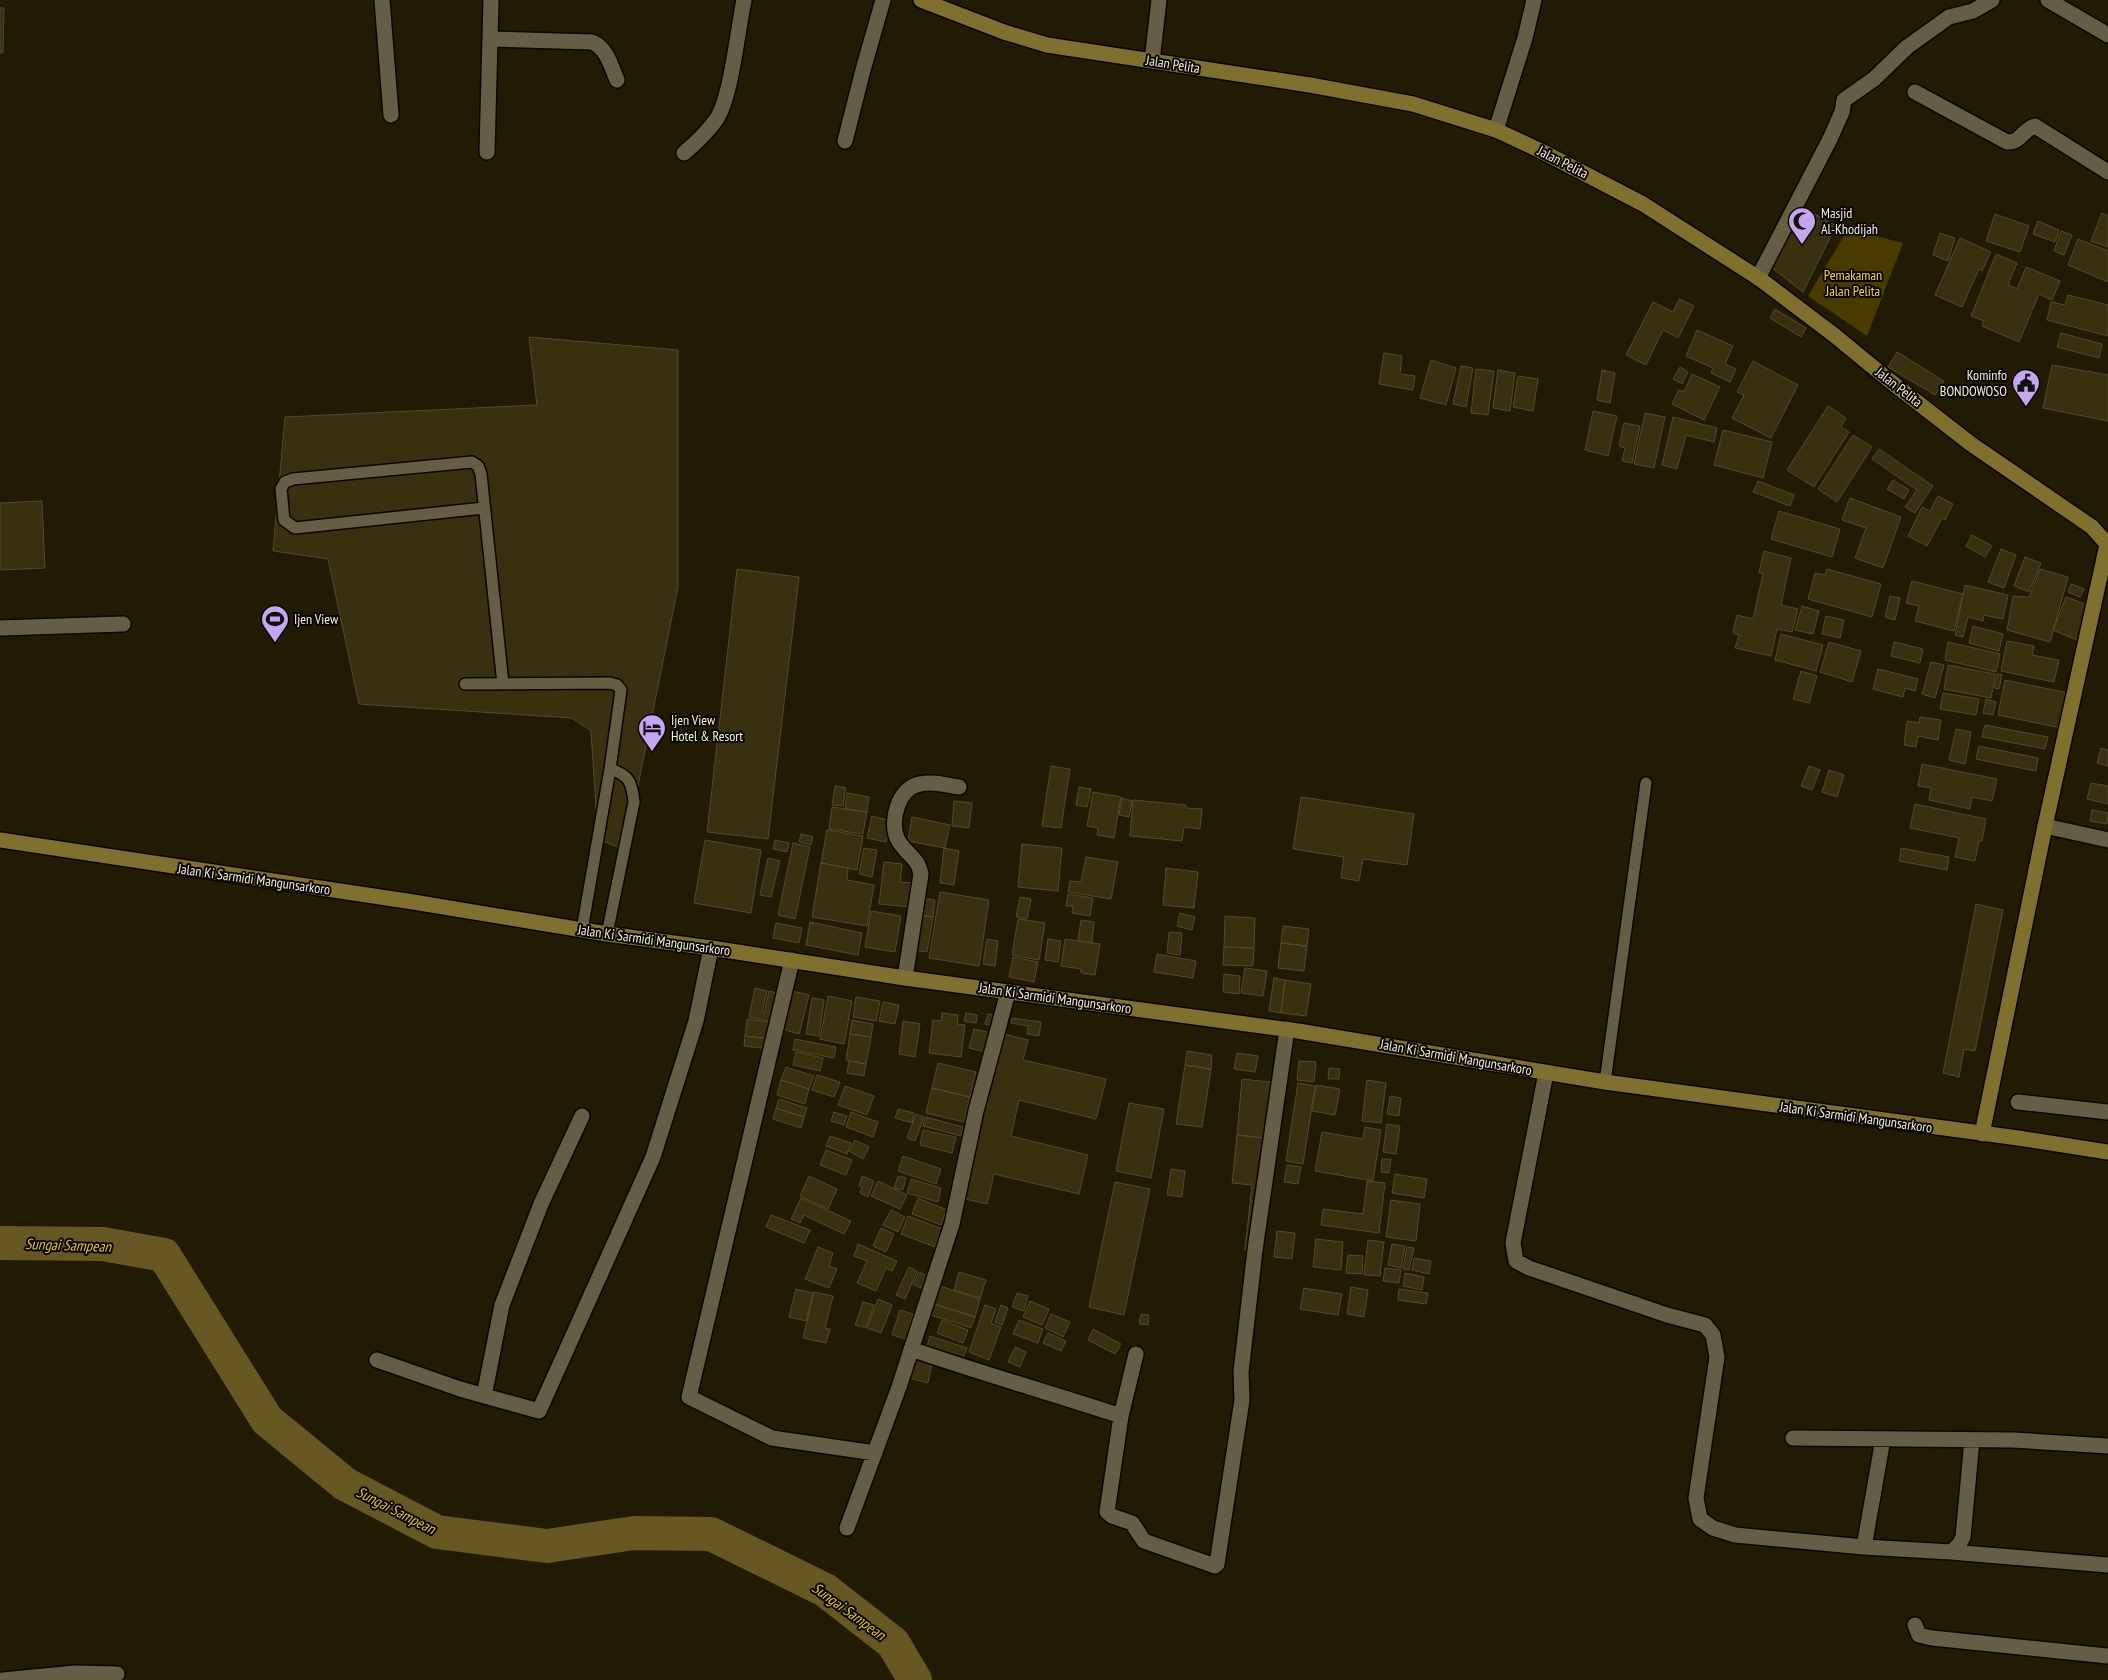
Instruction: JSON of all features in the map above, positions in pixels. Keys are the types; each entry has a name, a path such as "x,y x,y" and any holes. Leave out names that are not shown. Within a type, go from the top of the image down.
{"main road":[{"name":"Jalan Pelita","path":"921,0 1004,32 1047,45 1310,85 1414,104 1496,130 1541,150 1643,204 1758,278 1834,335 1971,444 2092,527 2108,542"},
{"path":"1982,1134 2045,826 2106,562 2108,542"},
{"name":"Jalan Ki Sarmidi Mangunsarkoro","path":"1,841 906,978 1287,1030 1605,1082 2108,1152"}],"street":[{"path":"382,0 391,115"},
{"path":"487,152 491,0"},
{"path":"684,153 697,142 718,118 729,85 744,0"},
{"path":"845,141 883,0"},
{"path":"1152,61 1160,0"},
{"path":"1496,130 1525,38 1534,0"},
{"path":"1758,278 1830,139 1842,112 1844,100 1874,79 1908,47 1942,22 1962,12 1973,11 1992,0"},
{"path":"2048,0 2108,35"},
{"path":"490,39 592,42 600,45 617,80"},
{"path":"1915,92 2006,142 2012,142 2023,136 2031,126 2035,126 2108,172"},
{"path":"0,628 123,624"},
{"path":"906,978 921,874 917,863 906,852 898,839 894,826 898,803 906,791 919,784 959,787"},
{"path":"2045,826 2108,840"},
{"path":"377,1360 484,1396 539,1411 652,1157 696,1021 711,948"},
{"path":"792,960 689,1396 772,1438 875,1453"},
{"path":"847,1528 911,1349 952,1224 976,1111 1008,992"},
{"path":"1136,1354 1121,1416 1107,1512 1112,1516 1132,1523 1140,1537 1154,1546 1216,1565 1242,1400 1241,1372 1255,1250 1287,1030"},
{"path":"1546,1073 1513,1243 1516,1261 1529,1268 1667,1315 1705,1325 1713,1334 1717,1357 1696,1498 1700,1519 1713,1528 1735,1535 1864,1547 2108,1565"},
{"path":"2018,1102 2108,1112"},
{"path":"484,1396 502,1305 540,1204 582,1116"},
{"path":"911,1349 972,1371 1046,1391 1121,1416"},
{"path":"1793,1438 2013,1440 2108,1446"},
{"path":"1864,1547 1883,1439"},
{"path":"1951,1552 1959,1545 1963,1537 1972,1440"},
{"path":"1915,1626 1919,1635 1932,1638 2108,1656"},
{"path":"3,1680 117,1674"}],"lane":[{"path":"484,508 295,528 284,520 281,489 284,482 293,479 472,462 478,466 481,474 502,684"},
{"path":"465,684 610,683 617,684 621,690 610,769 582,930"},
{"path":"608,934 634,802 633,788 629,780 622,773 610,769"},
{"path":"1605,1082 1646,784"}],"green space":[{"name":"Pemakaman Jalan Pelita","path":"1848,229 1903,243 1867,336 1808,296"}],"building":[{"path":"0,8 4,8 3,53 0,53"},
{"name":"Masjid Al-Khodijah","path":"1799,205 1836,226 1803,292 1767,264"},
{"path":"2102,213 2108,216 2108,247 2091,241"},
{"path":"1995,214 2029,226 2020,252 1986,241"},
{"path":"2038,221 2059,230 2055,242 2033,234"},
{"path":"2061,231 2072,235 2064,255 2054,251"},
{"path":"1940,233 1955,238 1948,261 1933,255"},
{"path":"1960,238 1991,252 1982,271 1979,269 1962,307 1935,295"},
{"path":"2078,239 2108,251 2108,282 2068,265"},
{"path":"1996,254 2017,263 2008,285 2017,289 2026,267 2060,281 2052,300 2039,294 2019,342 1982,326 1984,321 1971,316"},
{"path":"2068,295 2108,305 2108,336 2047,320 2051,302 2065,305"},
{"path":"1679,299 1694,306 1678,338 1663,330 1646,365 1626,355 1653,302 1673,312"},
{"path":"1775,309 1806,328 1801,337 1770,318"},
{"path":"1697,330 1733,346 1725,364 1736,369 1730,382 1711,373 1713,368 1686,356"},
{"path":"2061,333 2102,344 2099,358 2057,347"},
{"name":"Ijen View","path":"529,337 678,350 678,587 625,850 598,839 591,731 572,718 359,704 328,559 273,551 285,417 537,405"},
{"path":"1897,352 1944,381 1935,395 1888,367"},
{"path":"1384,353 1402,356 1400,374 1415,376 1413,390 1379,384"},
{"path":"1431,360 1456,368 1446,405 1420,398"},
{"path":"1753,361 1798,385 1771,438 1732,418 1744,395 1737,392"},
{"path":"2052,365 2108,375 2108,421 2043,408"},
{"path":"1461,366 1473,368 1466,407 1453,404"},
{"path":"1680,367 1688,372 1682,384 1673,379"},
{"path":"1476,369 1494,371 1488,415 1471,413"},
{"path":"1498,370 1515,373 1510,411 1493,408"},
{"path":"1602,370 1615,373 1610,403 1597,400"},
{"path":"1692,374 1720,387 1704,420 1672,404 1679,390 1684,392"},
{"path":"1518,376 1538,379 1533,411 1513,407"},
{"path":"1828,406 1846,418 1841,427 1849,432 1814,487 1787,470"},
{"path":"1593,411 1617,416 1608,456 1585,450"},
{"path":"1645,413 1665,417 1654,468 1634,464"},
{"path":"1673,417 1717,428 1714,442 1686,435 1677,469 1662,465"},
{"path":"1624,423 1640,426 1632,463 1622,461 1625,448 1619,446"},
{"path":"1723,430 1772,442 1763,478 1714,465"},
{"path":"1853,435 1872,447 1837,502 1818,489"},
{"path":"1879,449 1933,486 1915,513 1905,507 1917,490 1872,459"},
{"path":"1893,480 1909,490 1904,499 1887,489"},
{"path":"1758,481 1794,495 1790,506 1753,492"},
{"path":"1938,496 1953,504 1945,520 1942,518 1927,546 1908,536 1922,507 1930,511"},
{"path":"1850,498 1901,517 1883,568 1855,558 1866,528 1842,520"},
{"path":"42,501 45,568 0,570 0,503"},
{"path":"1779,511 1840,529 1832,557 1771,539"},
{"path":"1972,535 1992,546 1985,557 1966,546"},
{"path":"2001,549 2016,555 2004,588 1988,582"},
{"path":"1764,551 1791,558 1781,605 1798,609 1792,632 1777,629 1771,656 1735,648 1739,635 1733,633 1737,615 1753,619 1763,574 1759,572"},
{"path":"2025,557 2041,563 2029,592 2014,586"},
{"path":"737,569 799,577 768,839 707,832"},
{"path":"1827,569 1881,584 1872,617 1808,599 1815,573 1825,575"},
{"path":"2040,569 2068,577 2050,642 2007,630 2013,596 2029,597"},
{"path":"1912,581 1963,594 1954,631 1915,621 1919,606 1906,603"},
{"path":"2071,584 2084,589 2080,597 2068,592"},
{"path":"1965,585 2008,595 2003,619 1984,615 1983,621 1968,617 1963,637 1955,635"},
{"path":"1890,596 1900,598 1895,620 1885,617"},
{"path":"2066,597 2090,606 2077,640 2053,630"},
{"path":"1802,606 1819,611 1813,634 1795,630"},
{"path":"1826,616 1844,620 1840,638 1822,634"},
{"path":"1973,626 2003,634 1999,651 1969,643"},
{"path":"1781,634 1823,645 1816,671 1775,660"},
{"path":"2007,641 2034,646 2032,655 2059,660 2054,682 2001,671"},
{"path":"1829,642 1861,651 1852,682 1820,672"},
{"path":"1894,642 1923,649 1920,663 1891,656"},
{"path":"1948,642 2000,654 1996,672 1945,660"},
{"path":"1931,662 1944,665 1935,698 1922,694"},
{"path":"1948,665 1995,674 1991,698 1944,689"},
{"path":"1878,669 1918,679 1915,691 1905,688 1903,697 1873,689"},
{"path":"1801,671 1817,676 1809,703 1793,699"},
{"path":"1997,674 2002,675 1999,689 1994,688"},
{"path":"2005,680 2068,693 2061,728 1998,715"},
{"path":"1943,693 1979,699 1976,715 1940,709"},
{"path":"1986,699 1996,702 1993,715 1983,713"},
{"path":"1920,717 1941,720 1938,740 1918,736 1916,747 1904,745 1907,721 1919,723"},
{"path":"1985,725 2048,737 2045,749 1982,737"},
{"path":"1956,729 1971,732 1965,764 1949,760"},
{"path":"1979,746 2038,758 2036,771 1976,759"},
{"path":"2101,748 2108,750 2108,766 2097,763"},
{"path":"1922,764 1997,779 1992,801 1972,797 1970,809 1929,800 1931,788 1918,786"},
{"path":"1051,766 1070,769 1061,828 1042,826"},
{"path":"1809,766 1820,770 1812,790 1801,786"},
{"path":"1829,770 1844,775 1837,797 1822,792"},
{"path":"2091,783 2108,786 2108,804 2087,799"},
{"path":"835,786 846,788 843,806 832,805"},
{"path":"1079,787 1091,789 1087,807 1076,805"},
{"path":"1093,792 1121,797 1114,838 1097,835 1098,828 1087,826"},
{"path":"847,793 869,797 867,812 845,809"},
{"path":"1301,797 1414,814 1407,865 1363,859 1359,881 1341,878 1344,857 1293,849"},
{"path":"1122,798 1132,801 1129,817 1119,815"},
{"path":"1133,800 1186,805 1186,808 1202,809 1200,829 1184,827 1182,841 1130,836"},
{"path":"954,801 972,803 969,828 952,826"},
{"path":"1915,804 1986,819 1982,841 1979,841 1975,861 1955,857 1959,838 1910,828"},
{"path":"832,807 867,812 863,834 829,829"},
{"path":"2092,810 2108,813 2107,824 2090,821"},
{"path":"872,816 891,821 886,842 867,838"},
{"path":"912,817 950,825 945,848 908,841"},
{"path":"827,830 863,836 857,870 821,863"},
{"path":"801,834 813,837 811,845 799,842"},
{"path":"705,840 761,850 751,913 694,903"},
{"path":"775,840 789,843 787,852 773,849"},
{"path":"793,843 810,847 795,919 778,915"},
{"path":"1022,844 1062,848 1058,891 1018,887"},
{"path":"864,848 877,850 872,877 859,874"},
{"path":"944,848 959,851 954,885 940,883"},
{"path":"1901,848 1949,857 1947,870 1899,861"},
{"path":"1086,857 1118,862 1111,899 1068,892 1070,881 1081,882"},
{"path":"768,858 780,861 771,897 760,895"},
{"path":"884,862 902,864 900,882 913,883 910,907 879,904"},
{"path":"821,863 848,868 847,880 874,885 867,926 812,917"},
{"path":"1166,868 1198,872 1194,908 1163,905"},
{"path":"940,892 989,900 979,966 929,958"},
{"path":"1068,894 1093,898 1090,916 1072,913 1073,906 1066,906"},
{"path":"1020,897 1031,899 1027,919 1016,917"},
{"path":"922,898 935,900 933,917 919,915"},
{"path":"1976,904 2003,910 1975,1051 1964,1049 1959,1077 1943,1073"},
{"path":"871,911 901,916 895,952 865,947"},
{"path":"1180,913 1195,917 1192,930 1177,926"},
{"path":"919,915 933,917 927,952 913,950"},
{"path":"1225,916 1255,918 1254,948 1224,947"},
{"path":"1018,919 1045,923 1039,960 1012,955"},
{"path":"1081,920 1094,922 1092,943 1078,941"},
{"path":"810,922 862,933 858,955 806,945"},
{"path":"776,923 802,928 799,943 773,938"},
{"path":"1283,926 1309,929 1307,946 1281,943"},
{"path":"1169,932 1182,933 1180,955 1167,953"},
{"path":"987,939 998,941 995,966 983,964"},
{"path":"1048,939 1061,941 1058,962 1045,960"},
{"path":"1065,939 1100,944 1095,975 1081,973 1081,969 1061,966"},
{"path":"1281,943 1307,946 1304,971 1278,968"},
{"path":"1224,947 1254,948 1253,966 1223,965"},
{"path":"1157,954 1196,961 1193,978 1154,972"},
{"path":"1013,957 1038,962 1034,982 1009,977"},
{"path":"1245,968 1267,971 1263,996 1241,993"},
{"path":"1224,974 1240,976 1239,994 1223,992"},
{"path":"1274,978 1285,980 1281,1013 1269,1011"},
{"path":"1285,980 1311,984 1306,1016 1281,1013"},
{"path":"755,988 767,991 762,1013 764,1014 769,991 781,994 775,1023 749,1017"},
{"path":"792,991 809,995 799,1034 782,1029"},
{"path":"828,996 852,1001 844,1044 820,1039"},
{"path":"856,997 880,1001 876,1021 853,1017"},
{"path":"812,998 824,1000 819,1036 806,1034"},
{"path":"883,1002 899,1005 895,1024 879,1021"},
{"path":"942,1013 958,1015 957,1024 965,1025 961,1057 929,1053 933,1020 941,1021"},
{"path":"966,1013 977,1015 976,1023 964,1021"},
{"path":"988,1014 999,1016 996,1026 985,1024"},
{"path":"1012,1018 1041,1022 1039,1036 1027,1034 1028,1026 1011,1023"},
{"path":"747,1019 773,1023 771,1039 745,1036"},
{"path":"852,1020 873,1024 871,1037 850,1034"},
{"path":"903,1021 920,1024 915,1057 899,1054"},
{"path":"974,1029 991,1033 986,1052 969,1048"},
{"path":"999,1033 1028,1040 1023,1060 1106,1079 1096,1119 1019,1100 1011,1136 1088,1155 1079,1194 994,1174 987,1204 961,1198"},
{"path":"850,1034 871,1037 866,1064 846,1060"},
{"path":"745,1036 771,1039 770,1049 744,1046"},
{"path":"795,1039 836,1047 834,1058 793,1050"},
{"path":"1187,1051 1212,1055 1211,1069 1185,1065"},
{"path":"796,1052 823,1058 820,1071 793,1065"},
{"path":"1237,1053 1258,1056 1255,1072 1234,1069"},
{"path":"849,1061 866,1064 864,1076 847,1073"},
{"path":"1299,1061 1316,1062 1314,1082 1297,1080"},
{"path":"938,1063 976,1072 970,1097 932,1088"},
{"path":"1185,1065 1211,1069 1202,1127 1176,1124"},
{"path":"786,1067 814,1076 809,1089 781,1080"},
{"path":"1329,1068 1340,1069 1339,1079 1328,1079"},
{"path":"817,1075 840,1082 834,1097 812,1090"},
{"path":"1242,1079 1279,1083 1273,1139 1237,1135"},
{"path":"781,1080 809,1089 805,1104 777,1095"},
{"path":"1367,1080 1386,1083 1381,1123 1362,1121"},
{"path":"1298,1083 1315,1086 1303,1164 1286,1161"},
{"path":"1316,1085 1340,1089 1335,1115 1312,1111"},
{"path":"845,1086 874,1096 867,1115 838,1105"},
{"path":"932,1088 970,1097 964,1122 926,1113"},
{"path":"1390,1096 1401,1098 1399,1116 1387,1114"},
{"path":"779,1099 807,1108 804,1117 776,1108"},
{"path":"1129,1103 1164,1109 1151,1178 1116,1171"},
{"path":"776,1108 804,1117 801,1128 773,1119"},
{"path":"898,1109 914,1113 912,1123 895,1118"},
{"path":"834,1112 847,1116 844,1125 831,1121"},
{"path":"851,1112 878,1122 873,1137 846,1127"},
{"path":"916,1114 924,1117 915,1141 907,1138"},
{"path":"926,1117 963,1127 961,1136 923,1126"},
{"path":"1387,1124 1400,1126 1396,1154 1383,1152"},
{"path":"1365,1127 1381,1130 1373,1181 1315,1171 1322,1132 1363,1139"},
{"path":"923,1130 956,1137 952,1153 920,1145"},
{"path":"1237,1135 1273,1139 1262,1252 1245,1250 1252,1185 1232,1183"},
{"path":"830,1136 851,1143 847,1154 826,1146"},
{"path":"855,1140 869,1147 863,1159 849,1151"},
{"path":"826,1150 852,1160 846,1175 820,1165"},
{"path":"903,1156 941,1169 936,1184 898,1171"},
{"path":"1382,1159 1391,1159 1389,1173 1381,1172"},
{"path":"1287,1165 1301,1167 1298,1184 1284,1182"},
{"path":"1171,1169 1185,1171 1182,1197 1167,1195"},
{"path":"1395,1174 1427,1179 1424,1198 1392,1193"},
{"path":"809,1176 837,1189 828,1209 800,1196"},
{"path":"862,1176 874,1181 868,1197 860,1193 862,1187 859,1186"},
{"path":"898,1176 906,1178 903,1190 894,1188"},
{"path":"911,1179 941,1188 938,1202 907,1193"},
{"path":"878,1181 907,1195 900,1209 871,1196"},
{"path":"1367,1181 1385,1183 1379,1233 1321,1225 1323,1209 1363,1214"},
{"path":"1115,1182 1150,1189 1124,1315 1089,1307"},
{"path":"801,1198 851,1221 844,1234 804,1215 800,1223 791,1219"},
{"path":"918,1198 947,1210 941,1225 912,1214"},
{"path":"1391,1200 1420,1204 1416,1241 1386,1237"},
{"path":"891,1210 905,1217 898,1232 883,1225"},
{"path":"771,1215 810,1230 804,1243 766,1227"},
{"path":"908,1216 942,1229 935,1247 901,1234"},
{"path":"881,1228 894,1234 886,1252 873,1246"},
{"path":"1277,1231 1295,1233 1292,1259 1274,1257"},
{"path":"1316,1239 1343,1242 1341,1270 1313,1267"},
{"path":"1368,1240 1384,1242 1380,1276 1364,1275"},
{"path":"858,1244 897,1261 892,1271 886,1268 876,1291 857,1283 867,1261 854,1256"},
{"path":"1392,1244 1405,1246 1401,1268 1388,1265"},
{"path":"818,1247 833,1253 829,1266 837,1269 829,1288 805,1279"},
{"path":"1407,1247 1414,1248 1409,1270 1403,1269"},
{"path":"1348,1255 1363,1256 1362,1274 1346,1273"},
{"path":"1414,1258 1431,1261 1429,1274 1412,1270"},
{"path":"909,1267 917,1271 905,1299 896,1295"},
{"path":"1385,1268 1401,1270 1399,1283 1383,1281"},
{"path":"919,1272 930,1277 923,1289 913,1284"},
{"path":"959,1272 986,1280 980,1298 954,1290"},
{"path":"1405,1273 1424,1277 1422,1290 1403,1286"},
{"path":"940,1286 980,1299 975,1317 934,1304"},
{"path":"1351,1287 1368,1290 1364,1317 1347,1314"},
{"path":"1304,1288 1342,1294 1338,1315 1300,1309"},
{"path":"796,1289 813,1293 806,1321 789,1317"},
{"path":"1399,1289 1428,1293 1426,1304 1398,1300"},
{"path":"814,1292 833,1296 825,1328 830,1329 826,1343 803,1338"},
{"path":"1017,1293 1028,1296 1024,1311 1012,1307"},
{"path":"878,1299 892,1305 881,1333 867,1328"},
{"path":"1030,1301 1049,1309 1042,1325 1023,1317"},
{"path":"863,1302 874,1305 866,1328 855,1325"},
{"path":"934,1304 975,1317 971,1328 931,1315"},
{"path":"985,1305 996,1309 991,1323 1001,1327 989,1360 969,1352"},
{"path":"1001,1305 1008,1308 1002,1325 995,1322"},
{"path":"900,1310 913,1314 906,1339 892,1335"},
{"path":"1051,1314 1070,1322 1063,1337 1045,1328"},
{"path":"1141,1314 1149,1315 1148,1325 1139,1324"},
{"path":"942,1320 968,1330 963,1343 937,1333"},
{"path":"1019,1320 1043,1329 1038,1343 1013,1334"},
{"path":"1093,1329 1121,1344 1115,1354 1088,1340"},
{"path":"1048,1333 1066,1341 1061,1351 1043,1343"},
{"path":"930,1336 967,1348 962,1361 926,1349"},
{"path":"1015,1347 1026,1352 1020,1367 1008,1362"},
{"path":"914,1359 932,1364 928,1383 909,1378"}],"waterway":[{"name":"Sungai Sampean","path":"0,1243 103,1244 164,1255 267,1420 345,1484 437,1532 547,1546 634,1533 711,1534 825,1590 893,1643 915,1680"}],"place":[{"name":"Masjid Al-Khodijah","path":"1802,245"},
{"name":"Kominfo BONDOWOSO","path":"2026,407"},
{"name":"Ijen View","path":"275,643"},
{"name":"Ijen View Hotel & Resort","path":"652,752"}]}
